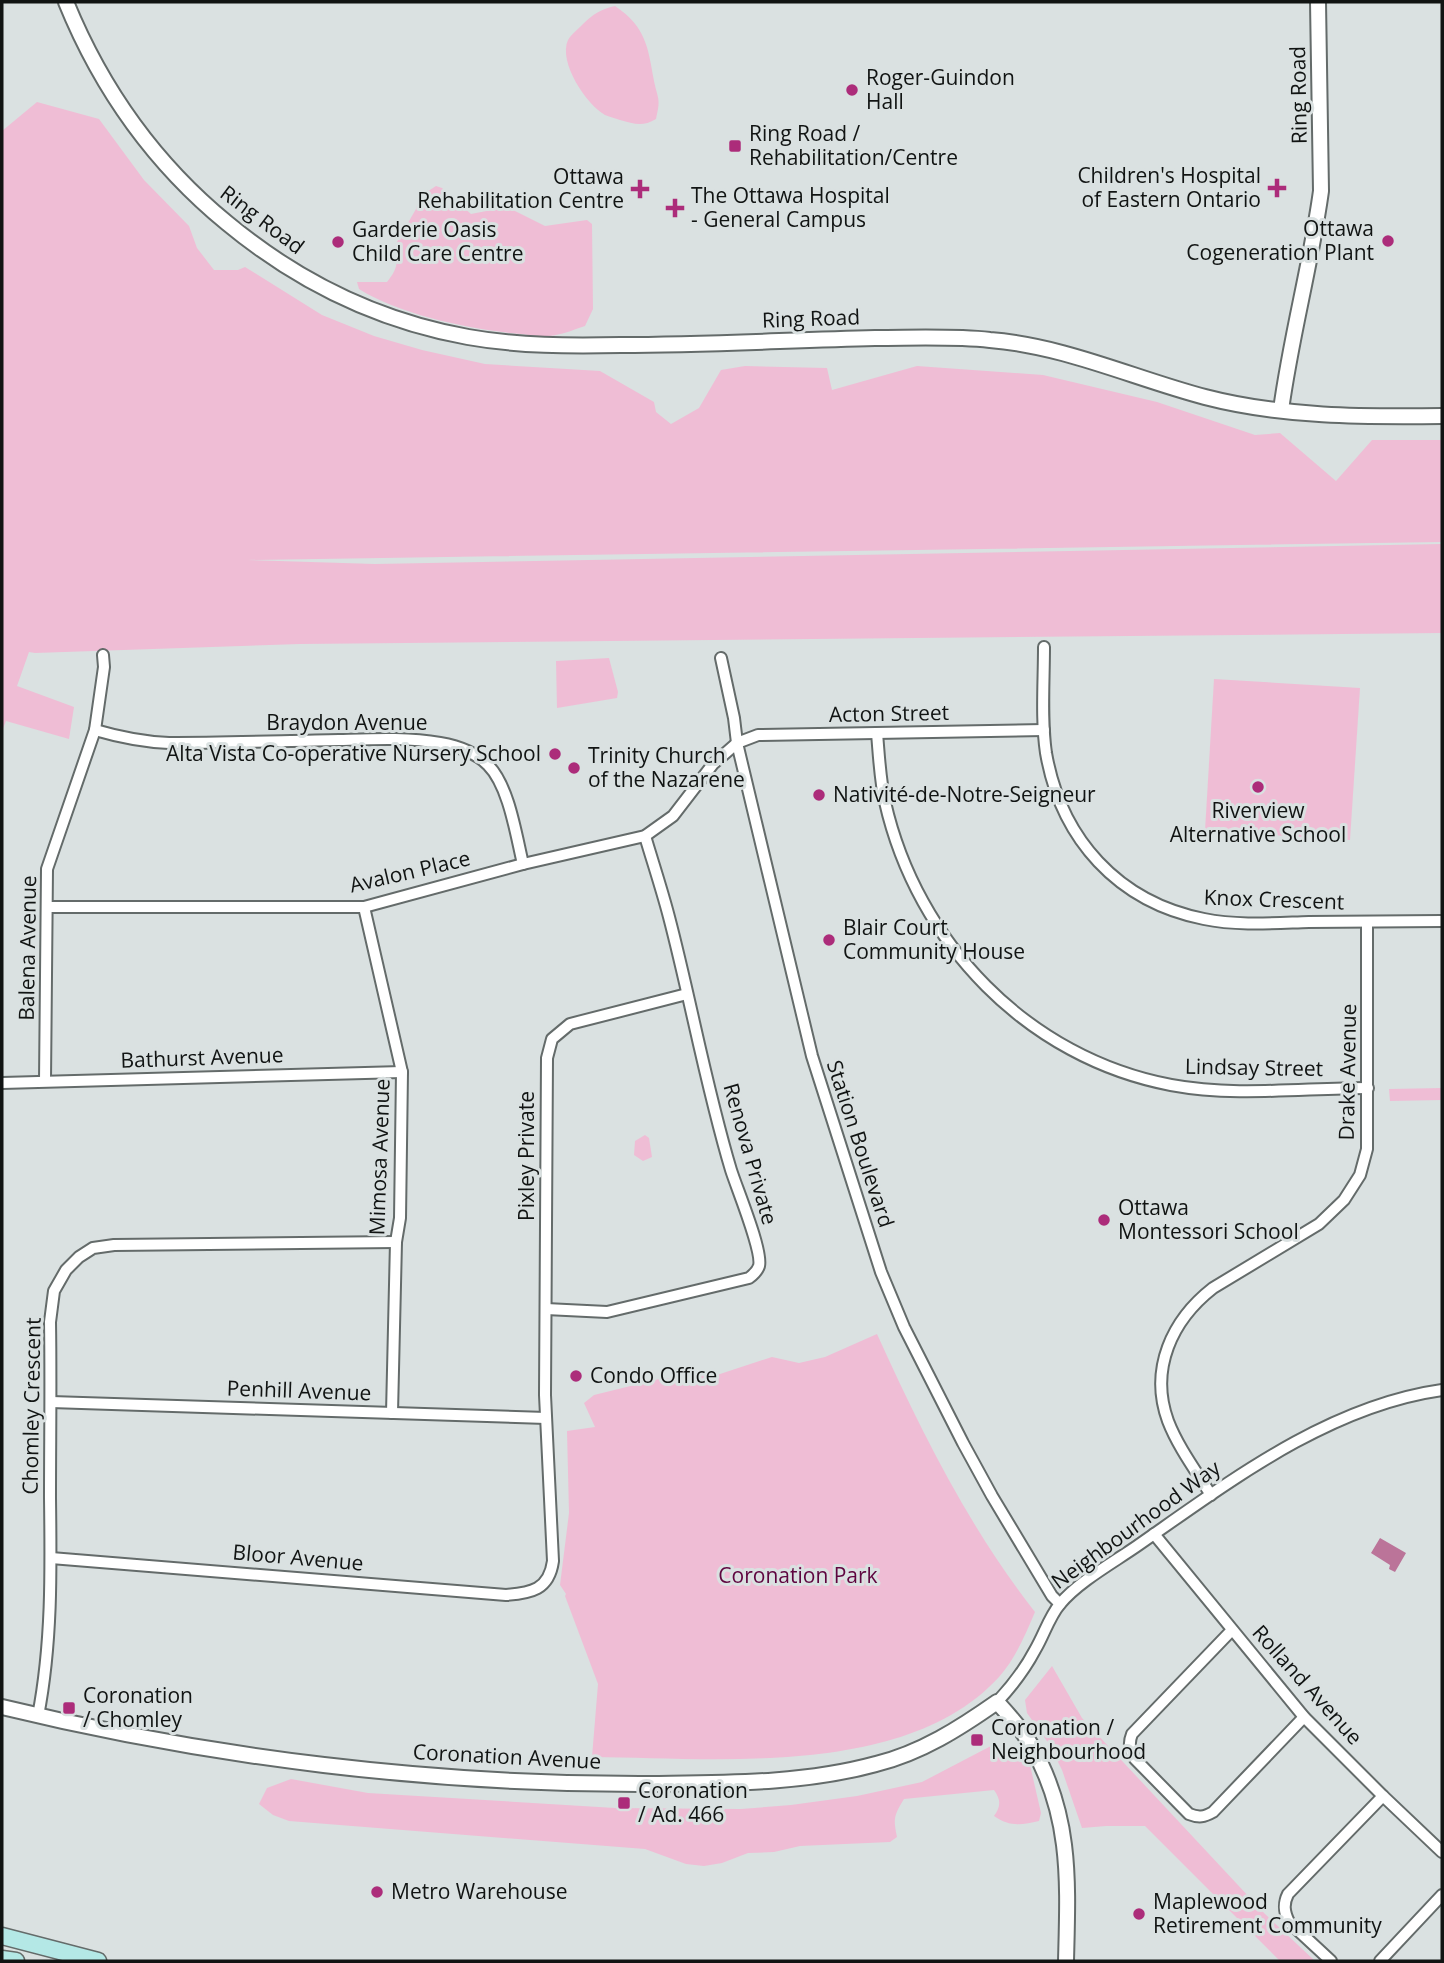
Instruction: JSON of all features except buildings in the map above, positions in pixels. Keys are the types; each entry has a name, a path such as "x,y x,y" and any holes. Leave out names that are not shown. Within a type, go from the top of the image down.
{"main road":[{"path":"2,1936 98,1961"},
{"path":"2,1959 16,1961"}],"street":[{"name":"Ring Road","path":"66,2 91,57 118,103 155,152 208,207 259,248 309,280 337,295 400,320 468,337 514,344 677,345 930,337 989,339 1029,344 1064,353 1206,397 1281,410 1321,191 1318,2"},
{"path":"1281,410 1364,417 1442,416"},
{"name":"Knox Crescent","path":"1044,647 1044,730 1051,775 1071,824 1088,851 1108,873 1132,892 1182,914 1224,922 1442,921"},
{"name":"Balena Avenue","path":"45,1081 47,869 95,730 104,667 103,655"},
{"name":"Station Boulevard","path":"721,658 737,743 812,1056 881,1272 904,1327 986,1485 1052,1596 1060,1604"},
{"name":"Braydon Avenue","path":"95,730 123,738 166,743 383,739 440,743 460,748 477,755 500,781 514,823 523,864"},
{"name":"Acton Street","path":"737,743 758,735 1044,730"},
{"name":"Lindsay Street","path":"877,733 885,801 901,855 920,896 946,939 974,974 990,992 1038,1029 1094,1060 1171,1085 1249,1090 1368,1088"},
{"name":"Avalon Place","path":"47,907 364,907 523,864 645,836 673,816 713,764 737,743"},
{"name":"Renova Private","path":"545,1309 607,1312 749,1278 759,1267 756,1244 719,1129 669,916 645,836"},
{"name":"Mimosa Avenue","path":"364,907 402,1072 400,1218 396,1242 392,1413"},
{"name":"Drake Avenue","path":"1211,1495 1168,1422 1164,1406 1162,1369 1173,1334 1181,1319 1202,1297 1319,1224 1344,1200 1360,1175 1367,1149 1367,922"},
{"name":"Pixley Private","path":"542,1587 551,1572 553,1561 546,1418 547,1058 552,1040 570,1024 687,994"},
{"name":"Bathurst Avenue","path":"2,1083 402,1072"},
{"name":"Chomley Crescent","path":"38,1716 46,1678 49,1642 50,1322 54,1291 66,1270 93,1248 114,1245 396,1242"},
{"name":"Neighbourhood Way","path":"998,1702 1025,1667 1060,1604 1074,1590 1211,1495 1311,1434 1374,1407 1442,1390"},
{"name":"Penhill Avenue","path":"51,1402 546,1418"},
{"name":"Rolland Avenue","path":"1154,1534 1304,1717 1442,1852"},
{"name":"Bloor Avenue","path":"51,1558 506,1595 526,1593 542,1587"},
{"path":"1232,1630 1132,1734 1129,1741 1130,1751 1135,1759 1189,1814 1206,1816 1213,1812 1304,1717"},
{"path":"998,1702 1029,1741 1056,1799 1065,1850 1066,1961"},
{"name":"Coronation Avenue","path":"2,1707 134,1736 218,1750 384,1771 567,1783 698,1784 800,1779 878,1764 932,1742 998,1702"},
{"path":"1331,1961 1289,1922 1284,1914 1284,1901 1383,1796"},
{"path":"1380,1961 1442,1895"}],"green space":[{"path":"615,6 633,22 647,48 659,103 656,119 647,123 625,121 607,116 598,110 582,92 570,70 566,49 568,40 587,20"},
{"path":"37,102 99,119 144,180 189,226 197,248 214,270 238,270 245,267 322,315 374,336 422,350 485,364 600,371 654,402 656,412 671,424 699,408 721,370 745,366 827,368 832,390 917,366 1043,375 1157,402 1255,435 1280,433 1336,481 1372,440 1442,440 1442,542 247,560 375,564 1442,544 1442,633 300,644 29,652 17,686 74,707 69,739 6,721 2,731 2,131"},
{"path":"436,186 442,188 471,214 502,208 513,210 545,226 587,220 592,224 593,309 585,326 546,336 481,329 416,314 359,289 357,282 387,282 390,278 397,262 394,247 416,209 419,197"},
{"path":"609,658 618,692 617,698 557,708 556,661"},
{"path":"1214,679 1360,688 1350,840 1205,831"},
{"path":"1442,1088 1442,1100 1390,1101 1389,1089"},
{"path":"645,1135 649,1138 652,1157 643,1161 634,1155 635,1141"},
{"name":"Coronation Park","path":"877,1334 948,1478 989,1547 1035,1612 1010,1662 999,1677 960,1709 914,1732 862,1747 808,1755 751,1759 592,1757 598,1684 566,1594 560,1585 569,1513 567,1431 595,1427 584,1403 594,1395 659,1379 720,1374 772,1357 799,1363 825,1357"},
{"path":"1052,1666 1082,1718 1265,1914 1315,1961 1280,1961 1145,1826 1082,1828 1062,1770 1049,1744 1027,1713 1025,1700"},
{"path":"997,1745 1014,1747 1030,1765 1041,1813 1039,1821 1016,1824 994,1816 999,1803 994,1790 904,1799 895,1817 897,1837 890,1842 800,1846 774,1852 748,1853 722,1863 704,1866 686,1864 645,1849 289,1821 273,1815 259,1804 267,1788 291,1779 368,1793 615,1808 741,1809 857,1796 922,1782"}],"shaded area":[{"path":"1380,1538 1406,1553 1395,1572 1389,1569 1390,1565 1371,1553"}],"place":[{"name":"Roger-Guindon Hall","path":"852,90"},
{"name":"Ring Road / Rehabilitation/Centre","path":"735,146"},
{"name":"Children's Hospital of Eastern Ontario","path":"1277,188"},
{"name":"Ottawa Rehabilitation Centre","path":"640,189"},
{"name":"The Ottawa Hospital - General Campus","path":"675,208"},
{"name":"Ottawa Cogeneration Plant","path":"1388,241"},
{"name":"Garderie Oasis Child Care Centre","path":"338,242"},
{"name":"Alta Vista Co-operative Nursery School","path":"555,754"},
{"name":"Trinity Church of the Nazarene","path":"574,768"},
{"name":"Riverview Alternative School","path":"1258,787"},
{"name":"Nativité-de-Notre-Seigneur","path":"819,795"},
{"name":"Blair Court Community House","path":"829,940"},
{"name":"Ottawa Montessori School","path":"1104,1220"},
{"name":"Condo Office","path":"576,1376"},
{"name":"Coronation / Chomley","path":"69,1708"},
{"name":"Coronation / Neighbourhood","path":"977,1740"},
{"name":"Coronation / Ad. 466","path":"624,1803"},
{"name":"Metro Warehouse","path":"377,1892"},
{"name":"Maplewood Retirement Community","path":"1139,1914"}]}
